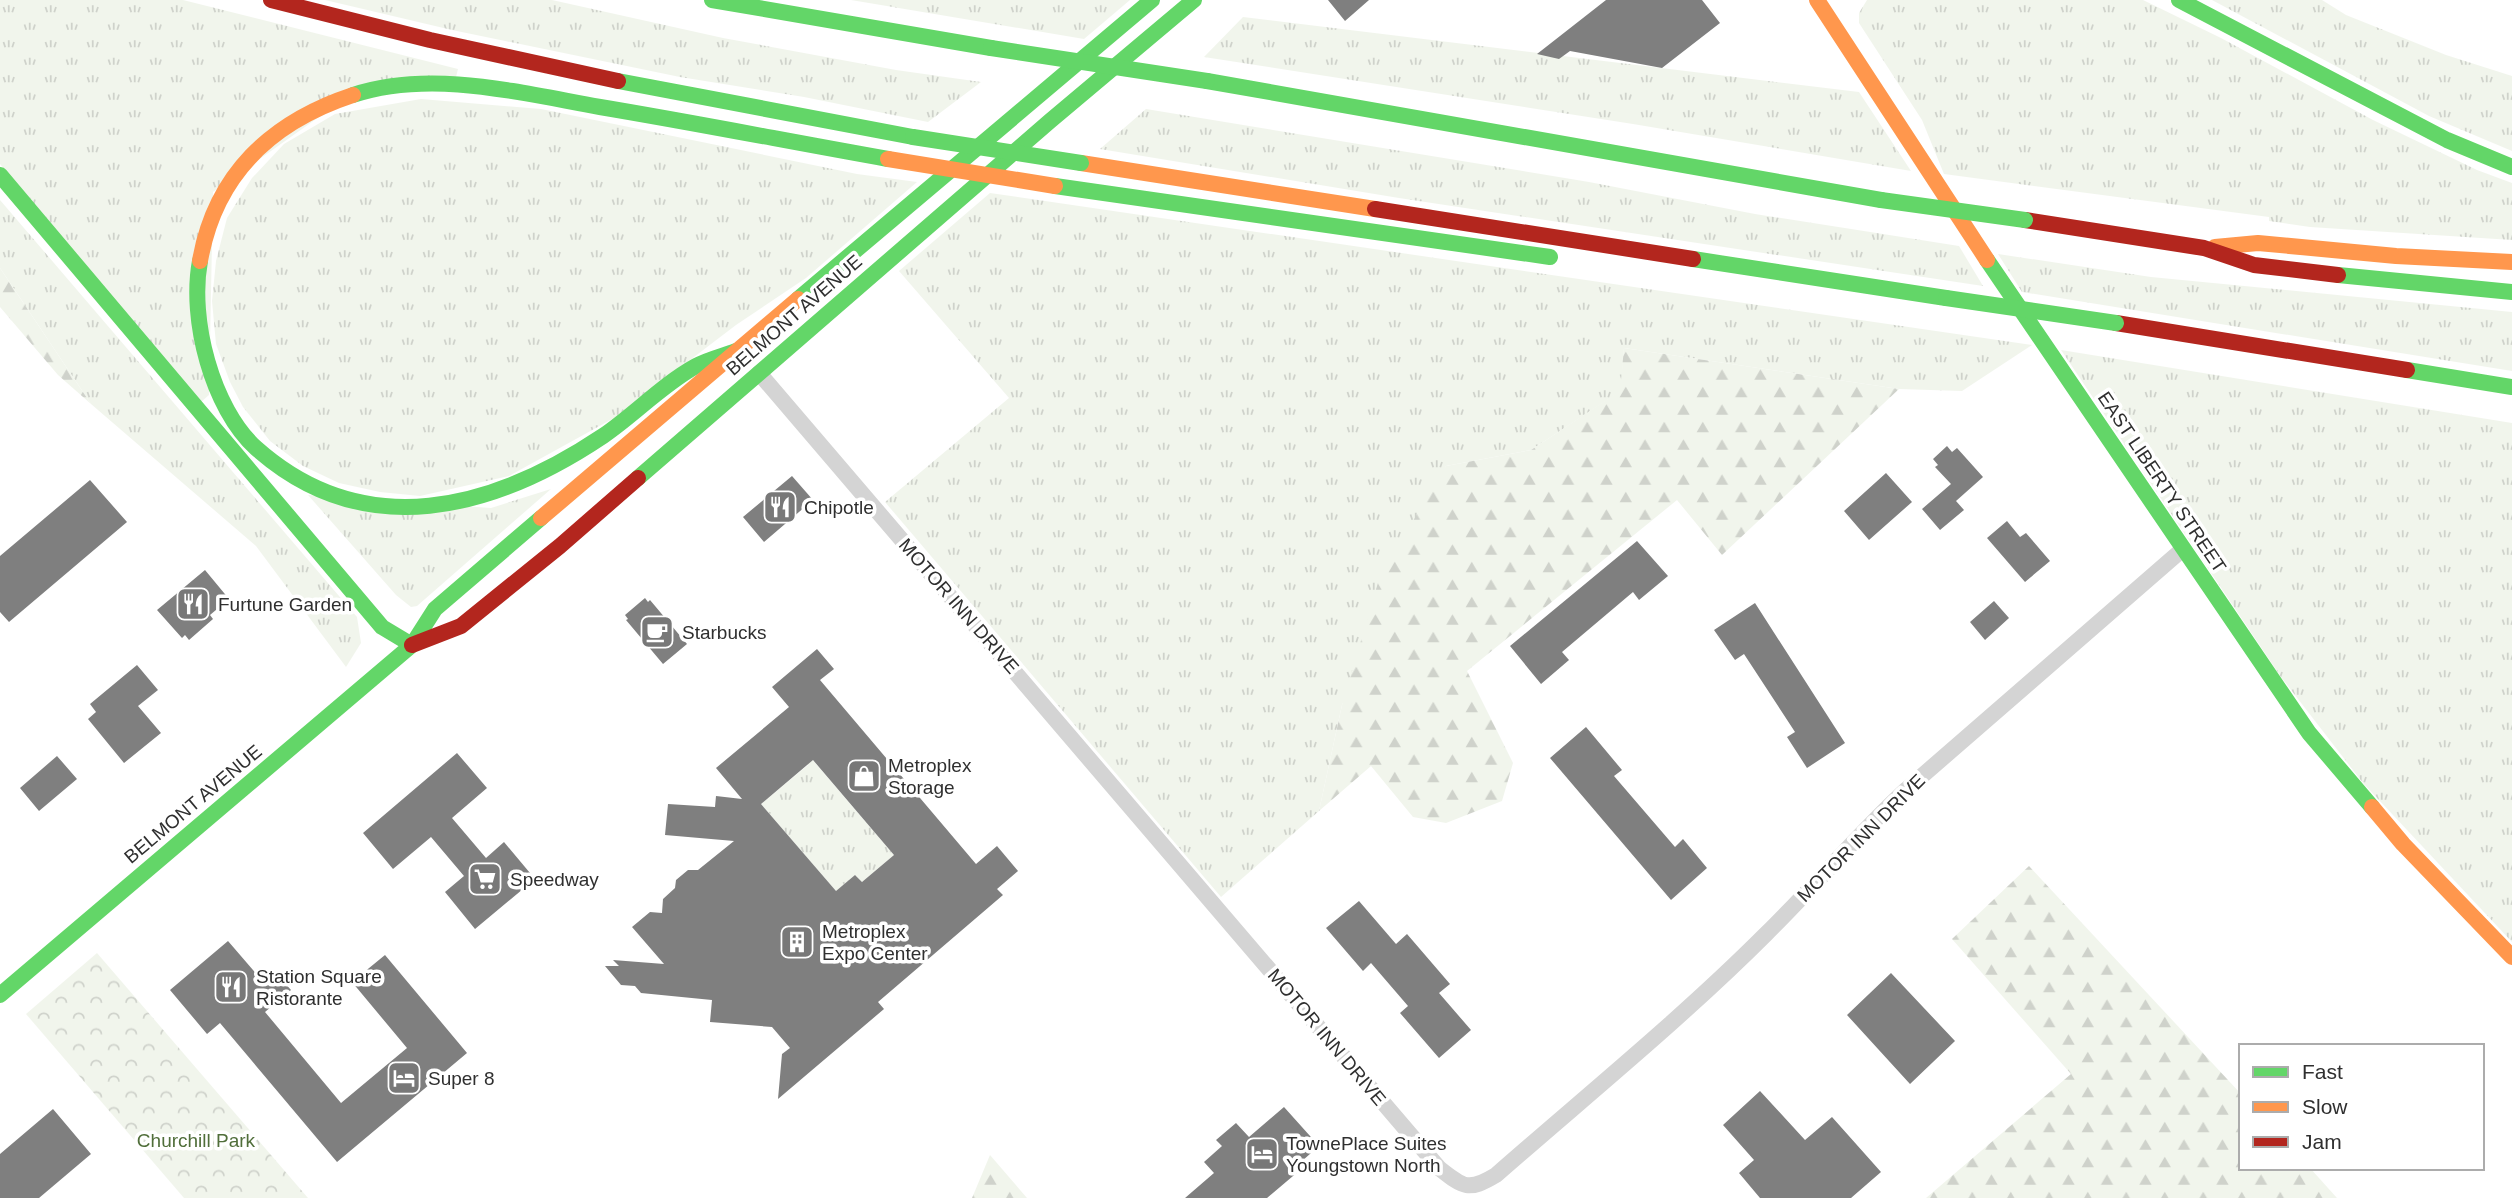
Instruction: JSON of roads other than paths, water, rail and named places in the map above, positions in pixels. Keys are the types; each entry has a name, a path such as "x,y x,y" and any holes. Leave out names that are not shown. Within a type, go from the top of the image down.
{"main road":[{"path":"271,0 573,72 913,137 2512,387"},
{"path":"712,0 991,48 1207,81 1881,200 2204,248 2255,265 2512,292"},
{"name":"BELMONT AVENUE","path":"0,995 412,645 435,609 1152,0"},
{"name":"BELMONT AVENUE","path":"412,645 461,626 560,546 1194,0"},
{"name":"EAST LIBERTY STREET","path":"1817,0 2022,314 2309,733 2403,844 2512,957"},
{"path":"2179,0 2436,135 2512,167"},
{"path":"294,493 251,443 227,407 208,367 202,344 197,299 202,243 218,201 243,163 299,118 332,102 370,89 431,81 566,101 1055,186 1570,260"},
{"path":"0,175 382,627 412,645"},
{"path":"2204,248 2258,243 2396,256 2512,262"},
{"path":"1762,287 1860,285"},
{"path":"2204,339 2274,365"},
{"path":"251,443 295,478 339,498 368,505 442,505 481,497 517,485 585,447 694,367 736,351"},
{"path":"396,614 412,645"}],"street":[{"name":"MOTOR INN DRIVE","path":"759,373 1439,1168 1461,1185 1480,1185 1496,1175 1714,984 1766,934 1873,820 2183,549"}],"place":[{"name":"Chipotle","path":"780,507"},
{"name":"Furtune Garden","path":"193,604"},
{"name":"Starbucks","path":"657,632"},
{"name":"Metroplex Storage","path":"864,776"},
{"name":"Speedway","path":"485,879"},
{"name":"Metroplex Expo Center","path":"797,942"},
{"name":"Station Square Ristorante","path":"231,987"},
{"name":"Super 8","path":"404,1078"},
{"name":"TownePlace Suites Youngstown North","path":"1262,1154"}],"park label":[{"name":"Churchill Park","path":"196,1140"}]}
